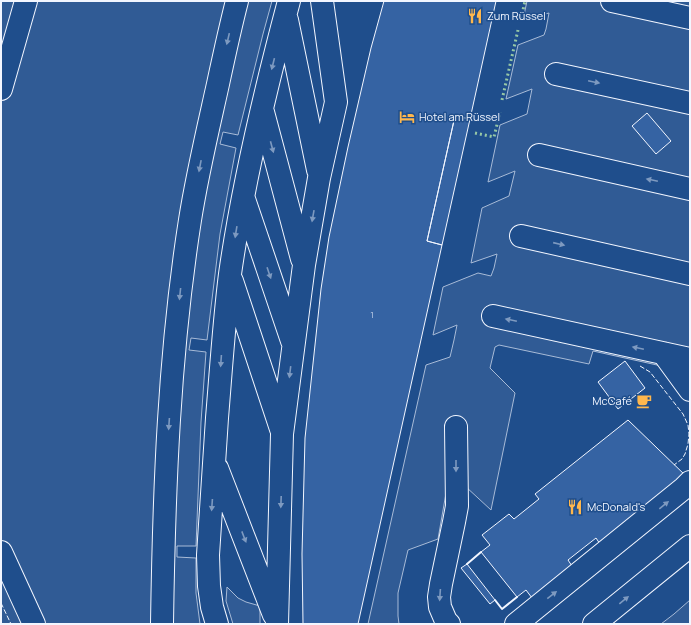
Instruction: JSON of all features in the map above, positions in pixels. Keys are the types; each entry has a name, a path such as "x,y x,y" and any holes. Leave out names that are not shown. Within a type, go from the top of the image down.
{"lane":[{"path":"1,89 26,1"},
{"path":"162,624 167,454 175,343 183,272 200,164 237,1"},
{"path":"277,624 282,434 304,266 319,178 336,102 322,1"},
{"path":"612,1 690,18"},
{"path":"287,7 319,178"},
{"path":"218,624 212,607 208,586 208,554 222,348 230,274 243,196 262,109 287,7"},
{"path":"556,74 690,103"},
{"path":"262,109 304,266"},
{"path":"538,155 690,189"},
{"path":"243,196 294,345"},
{"path":"521,236 690,274"},
{"path":"230,274 282,434"},
{"path":"493,316 690,359"},
{"path":"663,353 690,390"},
{"path":"449,624 446,621 440,607 440,597 441,584 456,506 456,427"},
{"path":"215,461 277,624"},
{"path":"526,623 690,482"},
{"path":"594,624 690,546"},
{"path":"1,552 34,624"}],"shaded area":[{"path":"1,1 272,1 238,135 223,132 220,144 236,148 220,234 207,340 191,338 189,350 206,352 201,422 196,546 177,546 177,557 196,558 196,593 200,624 1,624"},
{"path":"527,1 690,1 690,380 689,372 593,351 589,364 499,345 495,347 490,368 515,393 491,510 465,486 449,476 438,539 408,550 398,593 399,624 368,624 426,365 450,357 454,340 457,325 433,335 443,287 478,273 491,276 494,268 497,254 471,263 482,208 509,196 515,171 488,182 500,125 527,114 532,89 506,99 518,45 544,35 546,29 549,13 523,20"},
{"path":"227,587 238,598 260,606 260,624 233,624 226,601"},
{"path":"690,600 690,624 661,624 674,614"}],"building":[{"path":"384,1 496,1 470,119 455,116 427,241 442,245 358,624 303,624 302,554 305,438 321,289 329,237 348,147 371,48"},
{"path":"647,113 671,141 656,154 632,126"},
{"path":"455,116 470,119 442,245 427,241"},
{"path":"625,361 645,388 618,409 598,382"},
{"path":"628,420 686,476 600,544 596,538 568,560 572,566 532,598 526,590 517,597 481,552 490,545 482,535 509,514 514,519 539,499 535,494"},
{"path":"467,564 495,600 490,604 461,568"}],"hedge":[{"path":"521,19 525,1"},
{"path":"502,100 518,30"},
{"path":"475,133 494,137 500,112"}],"fence":[{"path":"640,366 650,372 683,414 688,425 688,444 685,454 682,459 674,465"},
{"path":"1,603 11,624"}],"wall":[{"path":"467,564 481,552"},
{"path":"495,600 502,609 517,597"}],"place":[{"name":"Zum Rüssel","path":"475,16"},
{"name":"Hotel am Rüssel","path":"407,117"},
{"name":"McCafé","path":"644,401"},
{"name":"McDonald's","path":"575,507"}]}
